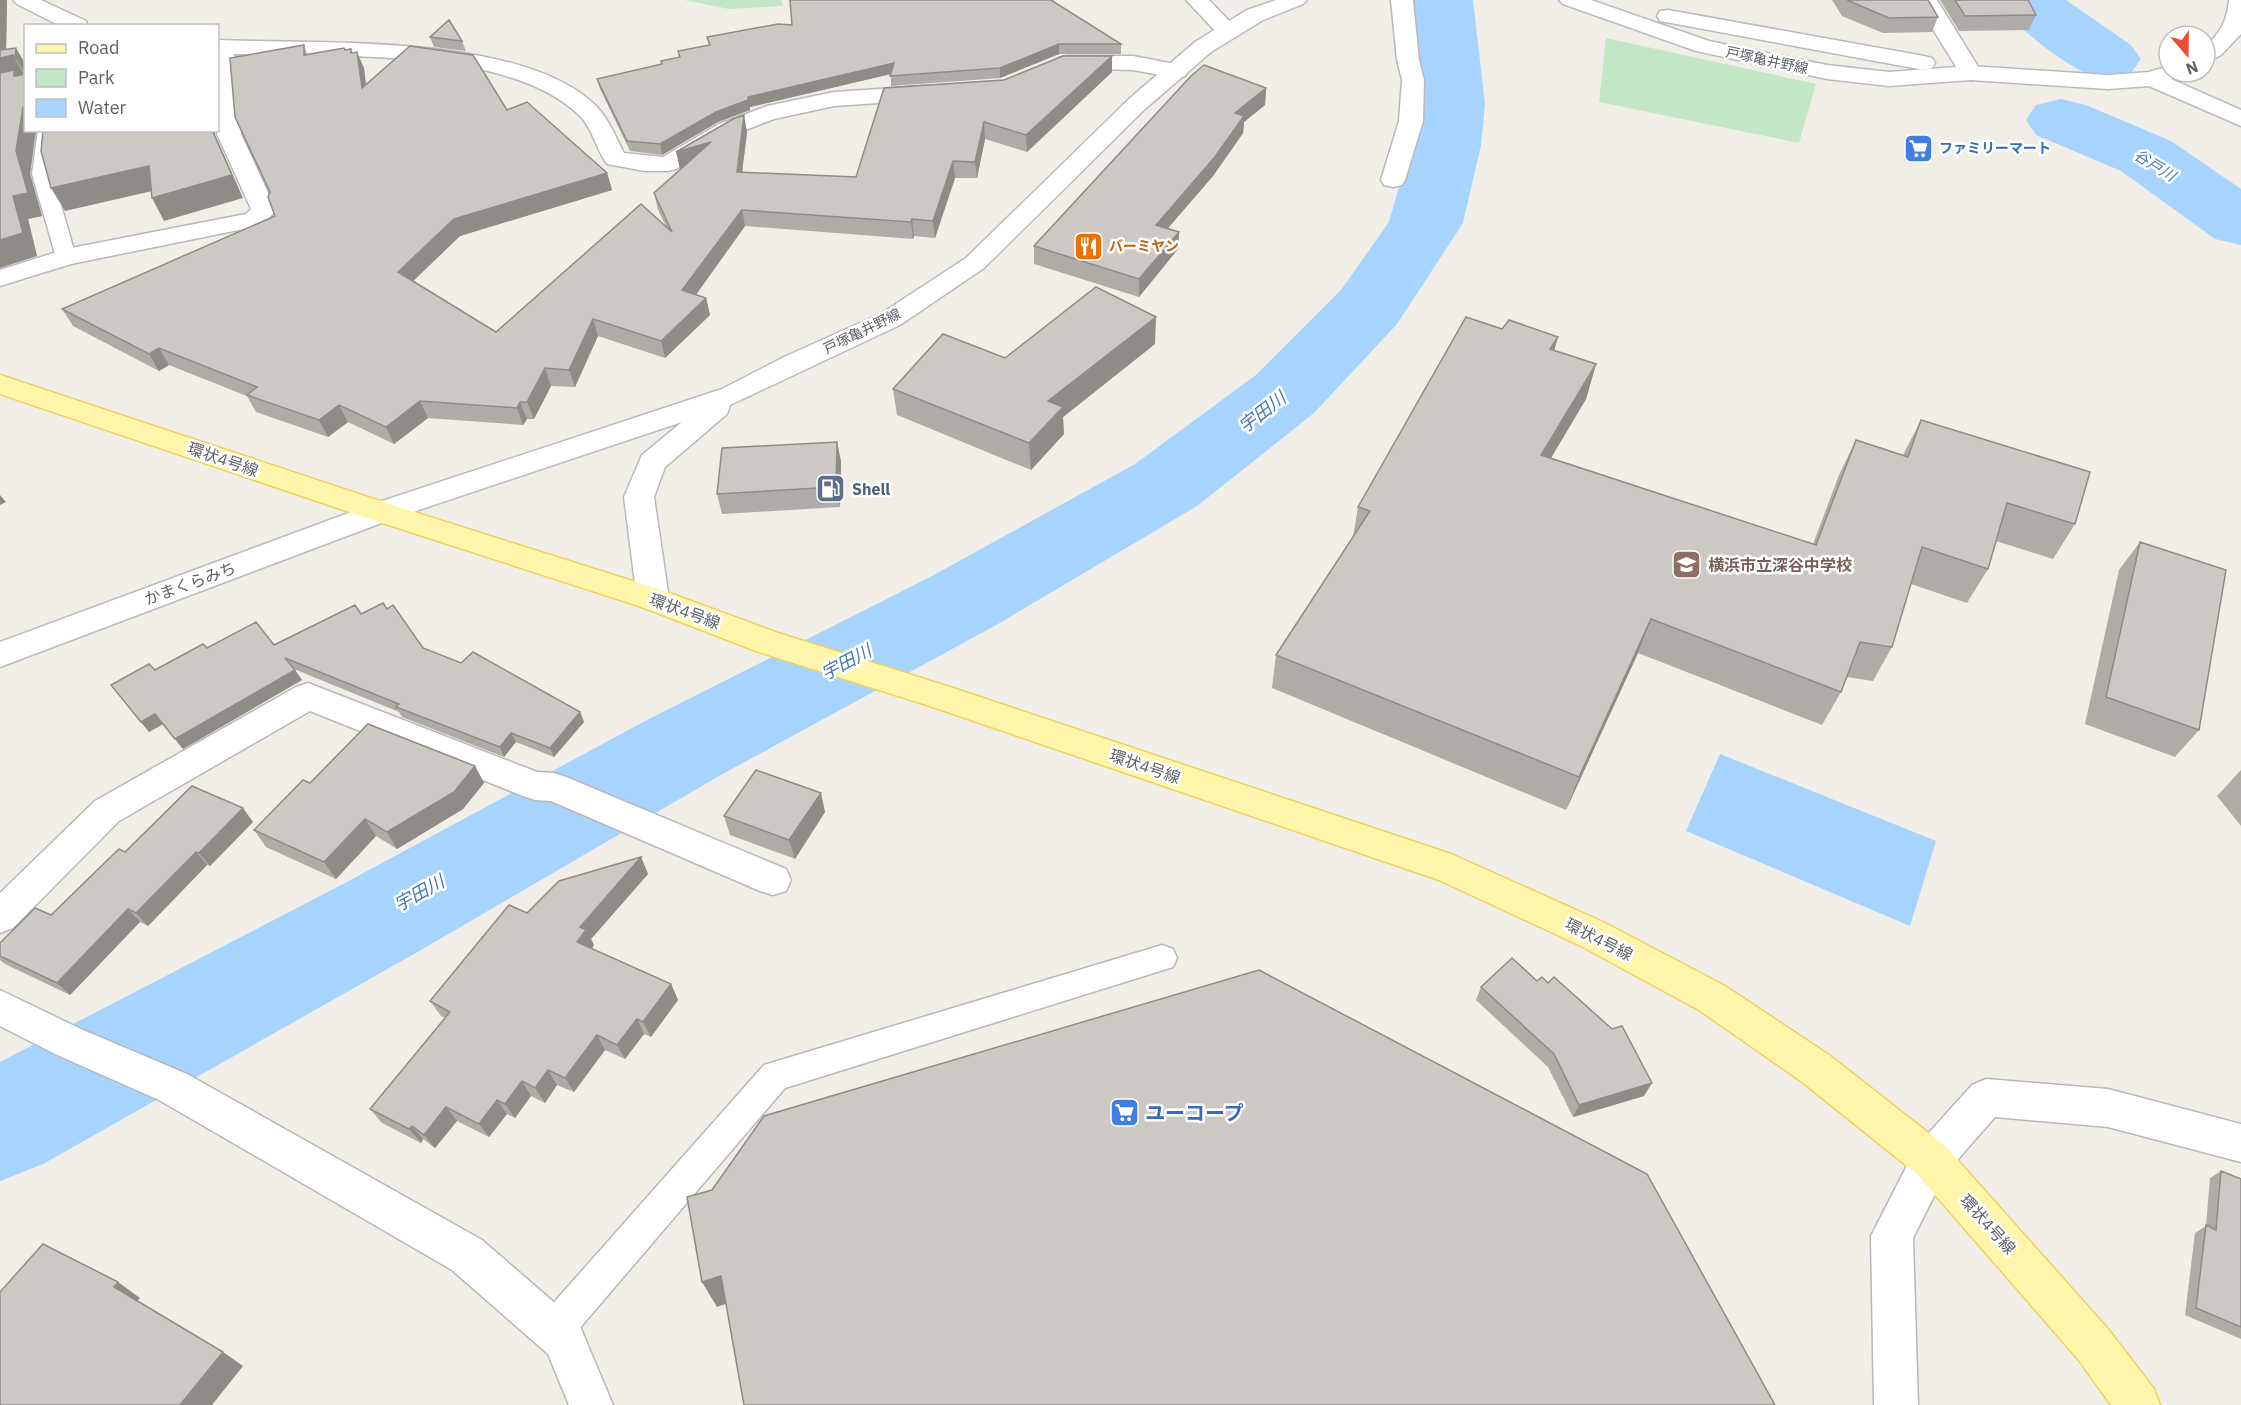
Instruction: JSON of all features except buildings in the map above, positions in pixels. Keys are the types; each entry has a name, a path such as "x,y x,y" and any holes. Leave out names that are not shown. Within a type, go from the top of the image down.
{"main road":[{"name":"環状4号線","path":"0,384 381,512 654,599 767,642 941,697 1451,869 1592,934 1712,998 1815,1068 1931,1160 2093,1344 2138,1405"}],"street":[{"path":"24,0 72,24"},
{"path":"1197,0 1228,31"},
{"name":"戸塚亀井野線","path":"381,512 732,395 794,363 891,319 975,263 1137,104 1203,47 1255,15 1296,0"},
{"path":"1393,180 1411,121 1413,80 1408,60 1402,0"},
{"name":"戸塚亀井野線","path":"1570,0 1704,46 1808,69 1889,79 1971,74 2109,82 2157,76"},
{"name":"戸塚亀井野線","path":"1584,0 1912,60 1971,74"},
{"path":"1926,0 1971,74"},
{"path":"2217,48 2224,44 2239,20 2240,0"},
{"path":"0,278 66,257 254,220 264,210 229,134 220,47 392,52 493,64 552,83 589,111 615,159 645,164 668,164 727,129 767,113 834,99 948,91"},
{"path":"1042,71 1060,63 1133,63 1177,71"},
{"path":"2177,84 2241,119"},
{"path":"654,599 639,497 652,462 732,395"},
{"name":"かまくらみち","path":"0,655 381,512"},
{"path":"0,917 107,811 308,696 535,786 554,787 773,880"},
{"path":"0,1006 69,1042 172,1087 468,1255 564,1339 591,1405"},
{"path":"1896,1405 1892,1236 1931,1160 1986,1098 2109,1108 2241,1143"}],"lane":[{"path":"48,132 42,174 66,257"},
{"path":"554,1330 775,1076 1162,958"}],"green space":[{"path":"684,0 781,0 783,6 729,9"},
{"path":"1606,38 1816,84 1799,143 1599,102"}],"water":[{"path":"1720,754 1936,841 1910,926 1686,831"}],"waterway":[{"name":"宇田川","path":"0,1124 382,917 683,748 965,600 1166,485 1285,394 1369,307 1426,223 1446,145 1451,104 1441,0"},
{"name":"谷戸川","path":"2027,0 2057,25 2108,59"},
{"name":"谷戸川","path":"2061,120 2146,156 2241,223"}],"place":[{"name":"ファミリーマート","path":"1918,148"},
{"name":"バーミヤン","path":"1088,246"},
{"name":"Shell","path":"831,489"},
{"name":"横浜市立深谷中学校","path":"1687,565"},
{"name":"ユーコープ","path":"1124,1112"}]}
